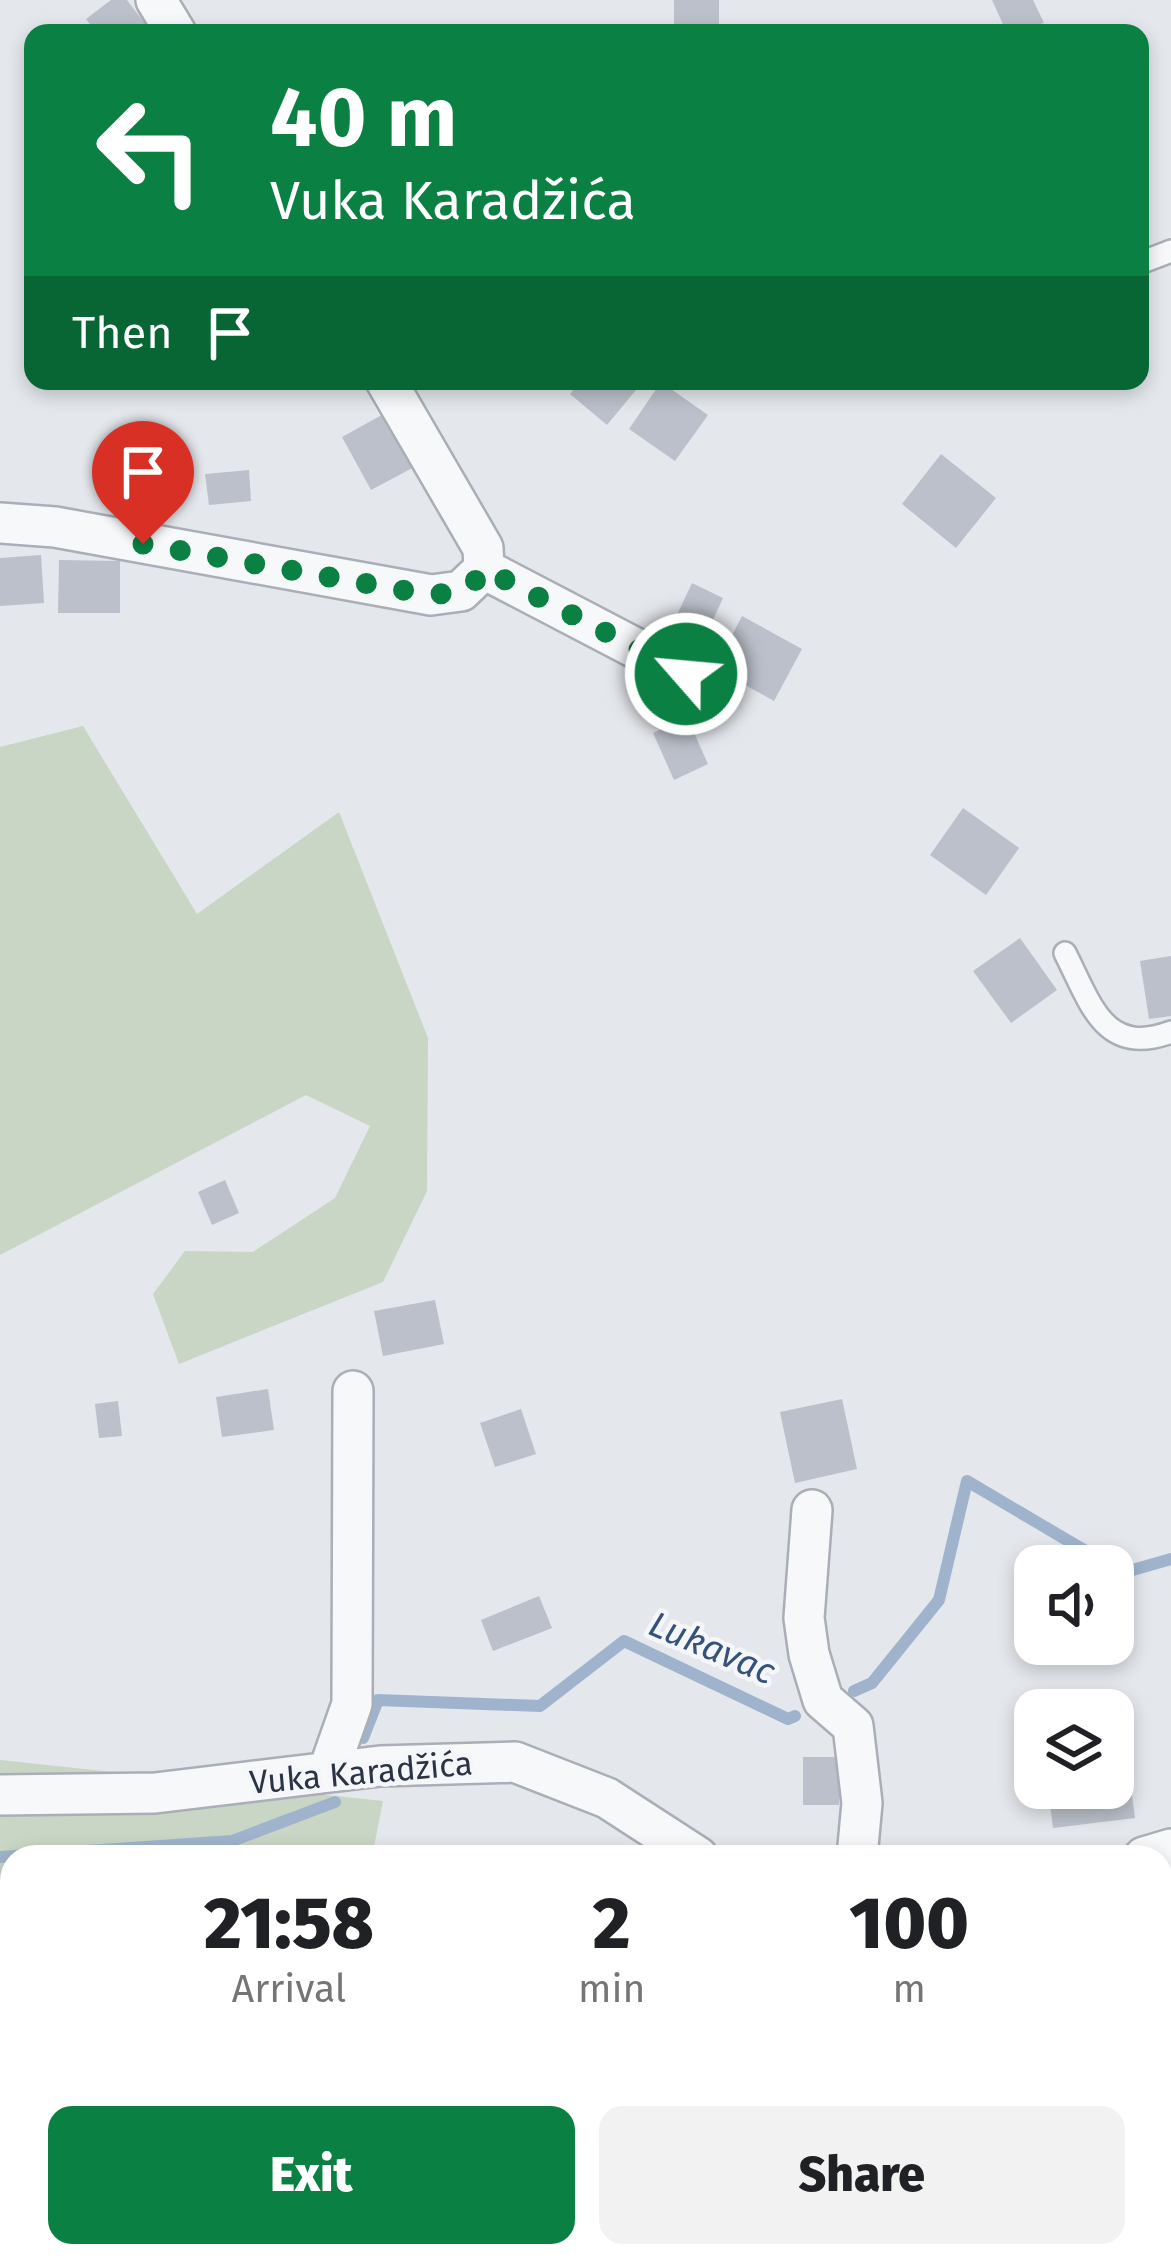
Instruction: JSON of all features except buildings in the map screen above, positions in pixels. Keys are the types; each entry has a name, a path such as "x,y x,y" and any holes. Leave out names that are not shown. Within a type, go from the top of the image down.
{"street":[{"path":"0,523 56,527 431,595 461,591 478,581 484,569 483,548 391,390"},
{"path":"484,569 686,674"},
{"path":"328,1772 352,1704 353,1391"},
{"path":"812,1510 804,1618 823,1700 854,1726 862,1803 857,1845"},
{"name":"Vuka Karadžića","path":"0,1795 155,1793 328,1772 515,1762 607,1798 679,1845"}],"lane":[{"path":"1065,953 1110,1032 1131,1041 1171,1031"}],"green space":[{"path":"83,726 197,914 339,812 428,1038 427,1191 383,1282 179,1364 153,1294 185,1251 253,1252 335,1198 370,1126 306,1095 0,1255 0,747"},
{"path":"0,1760 383,1801 374,1845 0,1845"}],"waterway":[{"name":"Lukavac","path":"854,1691 872,1683 939,1600 967,1481 1075,1545"},
{"name":"Lukavac","path":"1134,1570 1171,1559"},
{"name":"Lukavac","path":"363,1738 378,1700 540,1706 624,1641 788,1719 795,1716"},
{"name":"Lukavac","path":"174,1845 232,1841 335,1802"}],"route":[{"path":"143,544 431,595 461,591 478,581 484,569 686,674"}]}
